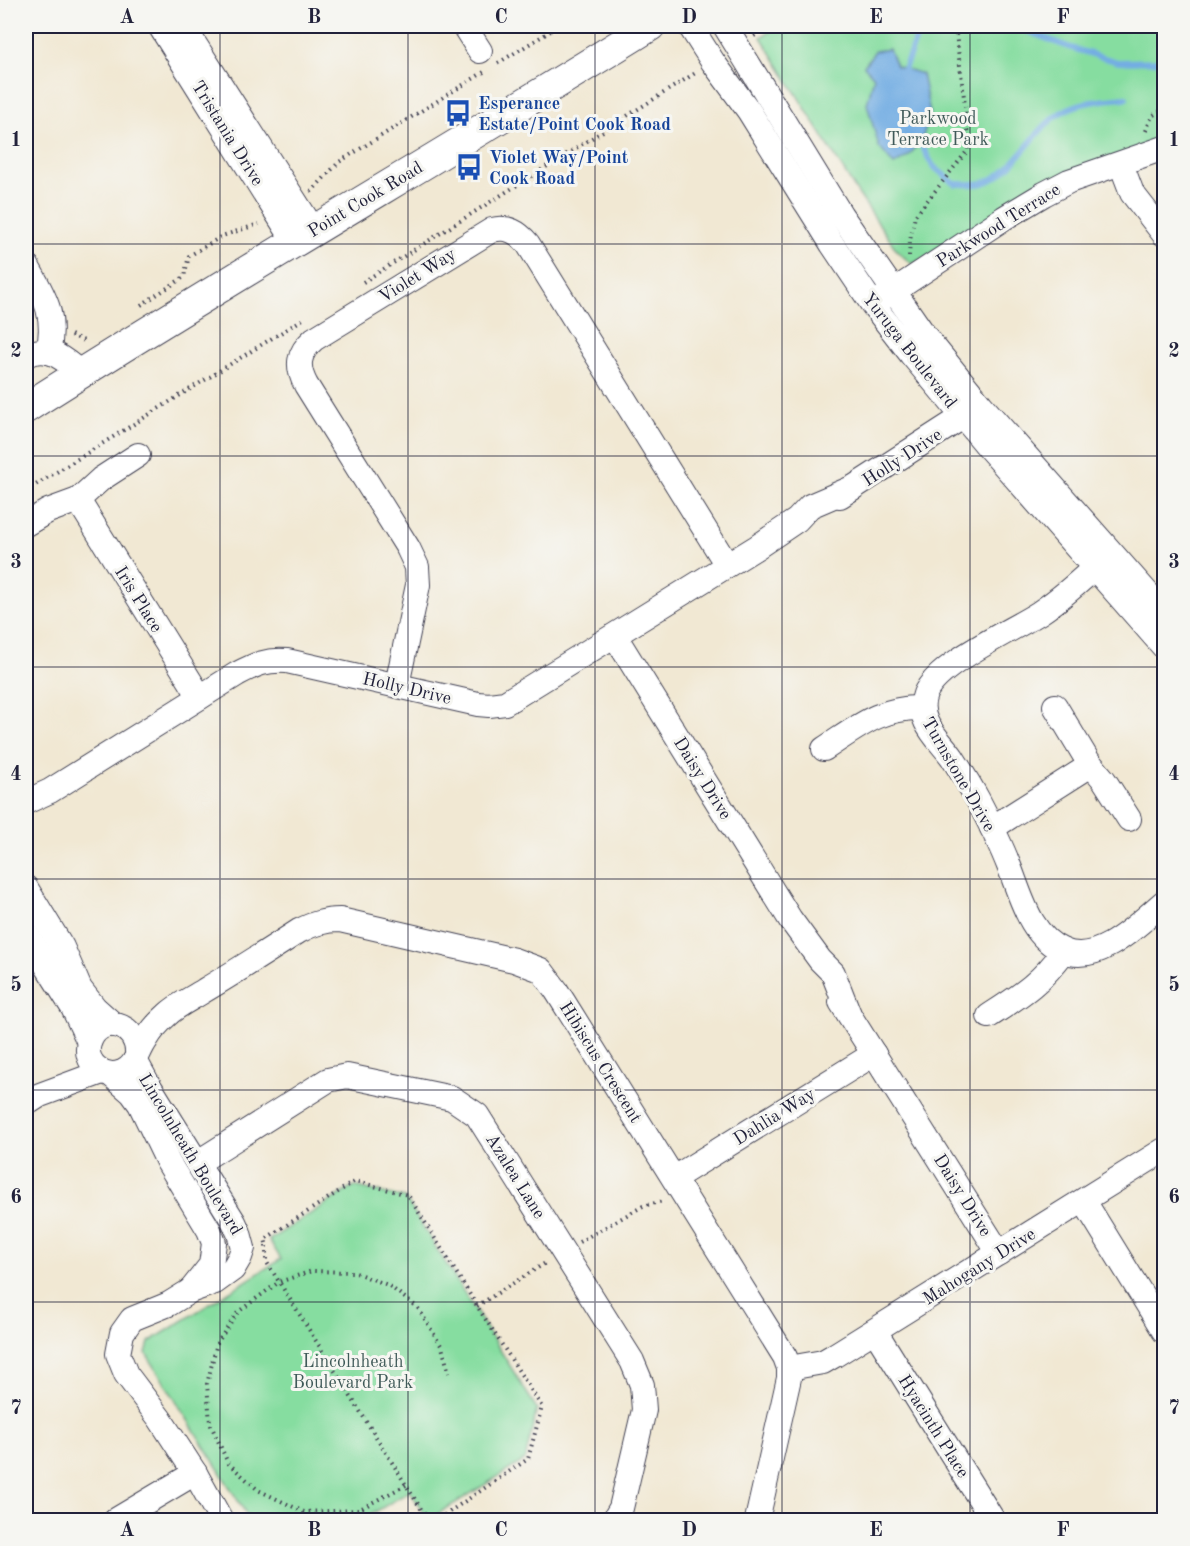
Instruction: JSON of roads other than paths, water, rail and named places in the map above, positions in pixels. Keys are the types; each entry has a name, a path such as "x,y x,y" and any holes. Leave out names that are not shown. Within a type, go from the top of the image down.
{"main road":[{"name":"Point Cook Road","path":"26,408 394,180 517,109 650,26"}],"street":[{"name":"Tristania Drive","path":"160,26 304,236"},
{"name":"Tristania Drive","path":"183,26 304,236"},
{"path":"464,26 480,51"},
{"name":"Yuruga Boulevard","path":"690,26 749,111 873,305 972,411 1103,560 1164,647"},
{"name":"Yuruga Boulevard","path":"724,26 822,185 925,336 972,411"},
{"name":"Parkwood Terrace","path":"873,305 1044,194 1069,181 1164,148"},
{"path":"1121,164 1132,193 1164,234"},
{"name":"Violet Way","path":"397,685 417,594 417,567 408,548 306,385 301,376 299,361 304,349 314,339 492,230 506,228 514,231 528,244 727,565"},
{"path":"26,264 46,300 52,326 37,353 57,355 81,373"},
{"name":"Holly Drive","path":"26,802 50,791 255,664 275,660 478,704 498,705 515,698 758,547 797,520 810,506 852,488 972,411"},
{"path":"26,524 48,511 78,500 101,479 138,455"},
{"name":"Iris Place","path":"78,500 200,698"},
{"name":"Yuruga Boulevard","path":"1103,560 1164,612"},
{"name":"Turnstone Drive","path":"1064,951 1045,938 1029,918 992,828 965,777 929,729 922,708 927,689 953,666 993,639 1041,612 1103,560"},
{"name":"Daisy Drive","path":"615,636 790,919 814,969 828,983 849,1014 999,1253"},
{"path":"1055,706 1091,765 1104,780 1129,819"},
{"path":"824,748 888,711 899,708 922,708"},
{"path":"992,828 1091,765"},
{"name":"Holly Drive","path":"26,812 50,791"},
{"path":"26,888 62,947 80,989 95,1008 116,1025 126,1029 136,1041 136,1058 125,1071 106,1073 33,1100"},
{"path":"989,1016 1035,986 1064,951 1081,955 1103,948 1128,932 1164,902"},
{"name":"Hibiscus Crescent","path":"136,1058 146,1039 168,1014 299,932 313,924 327,920 340,920 527,963 541,970 556,990 786,1357 789,1368"},
{"path":"26,933 73,1008 88,1045 91,1061 106,1073"},
{"name":"Hibiscus Crescent","path":"116,1025 168,1014"},
{"path":"33,1100 88,1045 98,1029 116,1025"},
{"name":"Dahlia Way","path":"679,1186 874,1054"},
{"name":"Lincolnheath Boulevard","path":"136,1058 148,1084 234,1222 251,1245 233,1269 215,1282 190,1291 169,1304 132,1319 122,1334 118,1354 126,1374 160,1419 195,1473 221,1521"},
{"name":"Lincolnheath Boulevard","path":"106,1073 132,1093 140,1104 161,1148 209,1230 214,1244 212,1265 190,1291"},
{"name":"Azalea Lane","path":"197,1163 328,1080 347,1076 452,1098 477,1115 632,1361 642,1385 644,1410 621,1508 614,1521"},
{"name":"Mahogany Drive","path":"789,1368 823,1362 1164,1150"},
{"path":"1083,1201 1164,1331"},
{"path":"214,1244 251,1245"},
{"name":"Hyacinth Place","path":"875,1331 993,1521"},
{"path":"757,1521 785,1401 789,1368"},
{"path":"116,1521 195,1473"}],"water":[{"path":"889,49 896,66 922,74 930,113 923,136 910,155 894,165 879,147 867,104 874,77 864,66 875,51"}],"waterway":[{"path":"904,69 921,26"},
{"path":"1014,26 1068,47 1118,62 1164,61"},
{"path":"919,141 933,166 955,184 983,183 1005,170 1042,129 1062,112 1085,103 1126,98"}],"place":[{"name":"Esperance Estate/Point Cook Road","path":"458,113"},
{"name":"Violet Way/Point Cook Road","path":"469,167"}],"park label":[{"name":"Parkwood Terrace Park","path":"938,128"},
{"name":"Lincolnheath Boulevard Park","path":"353,1371"}]}
